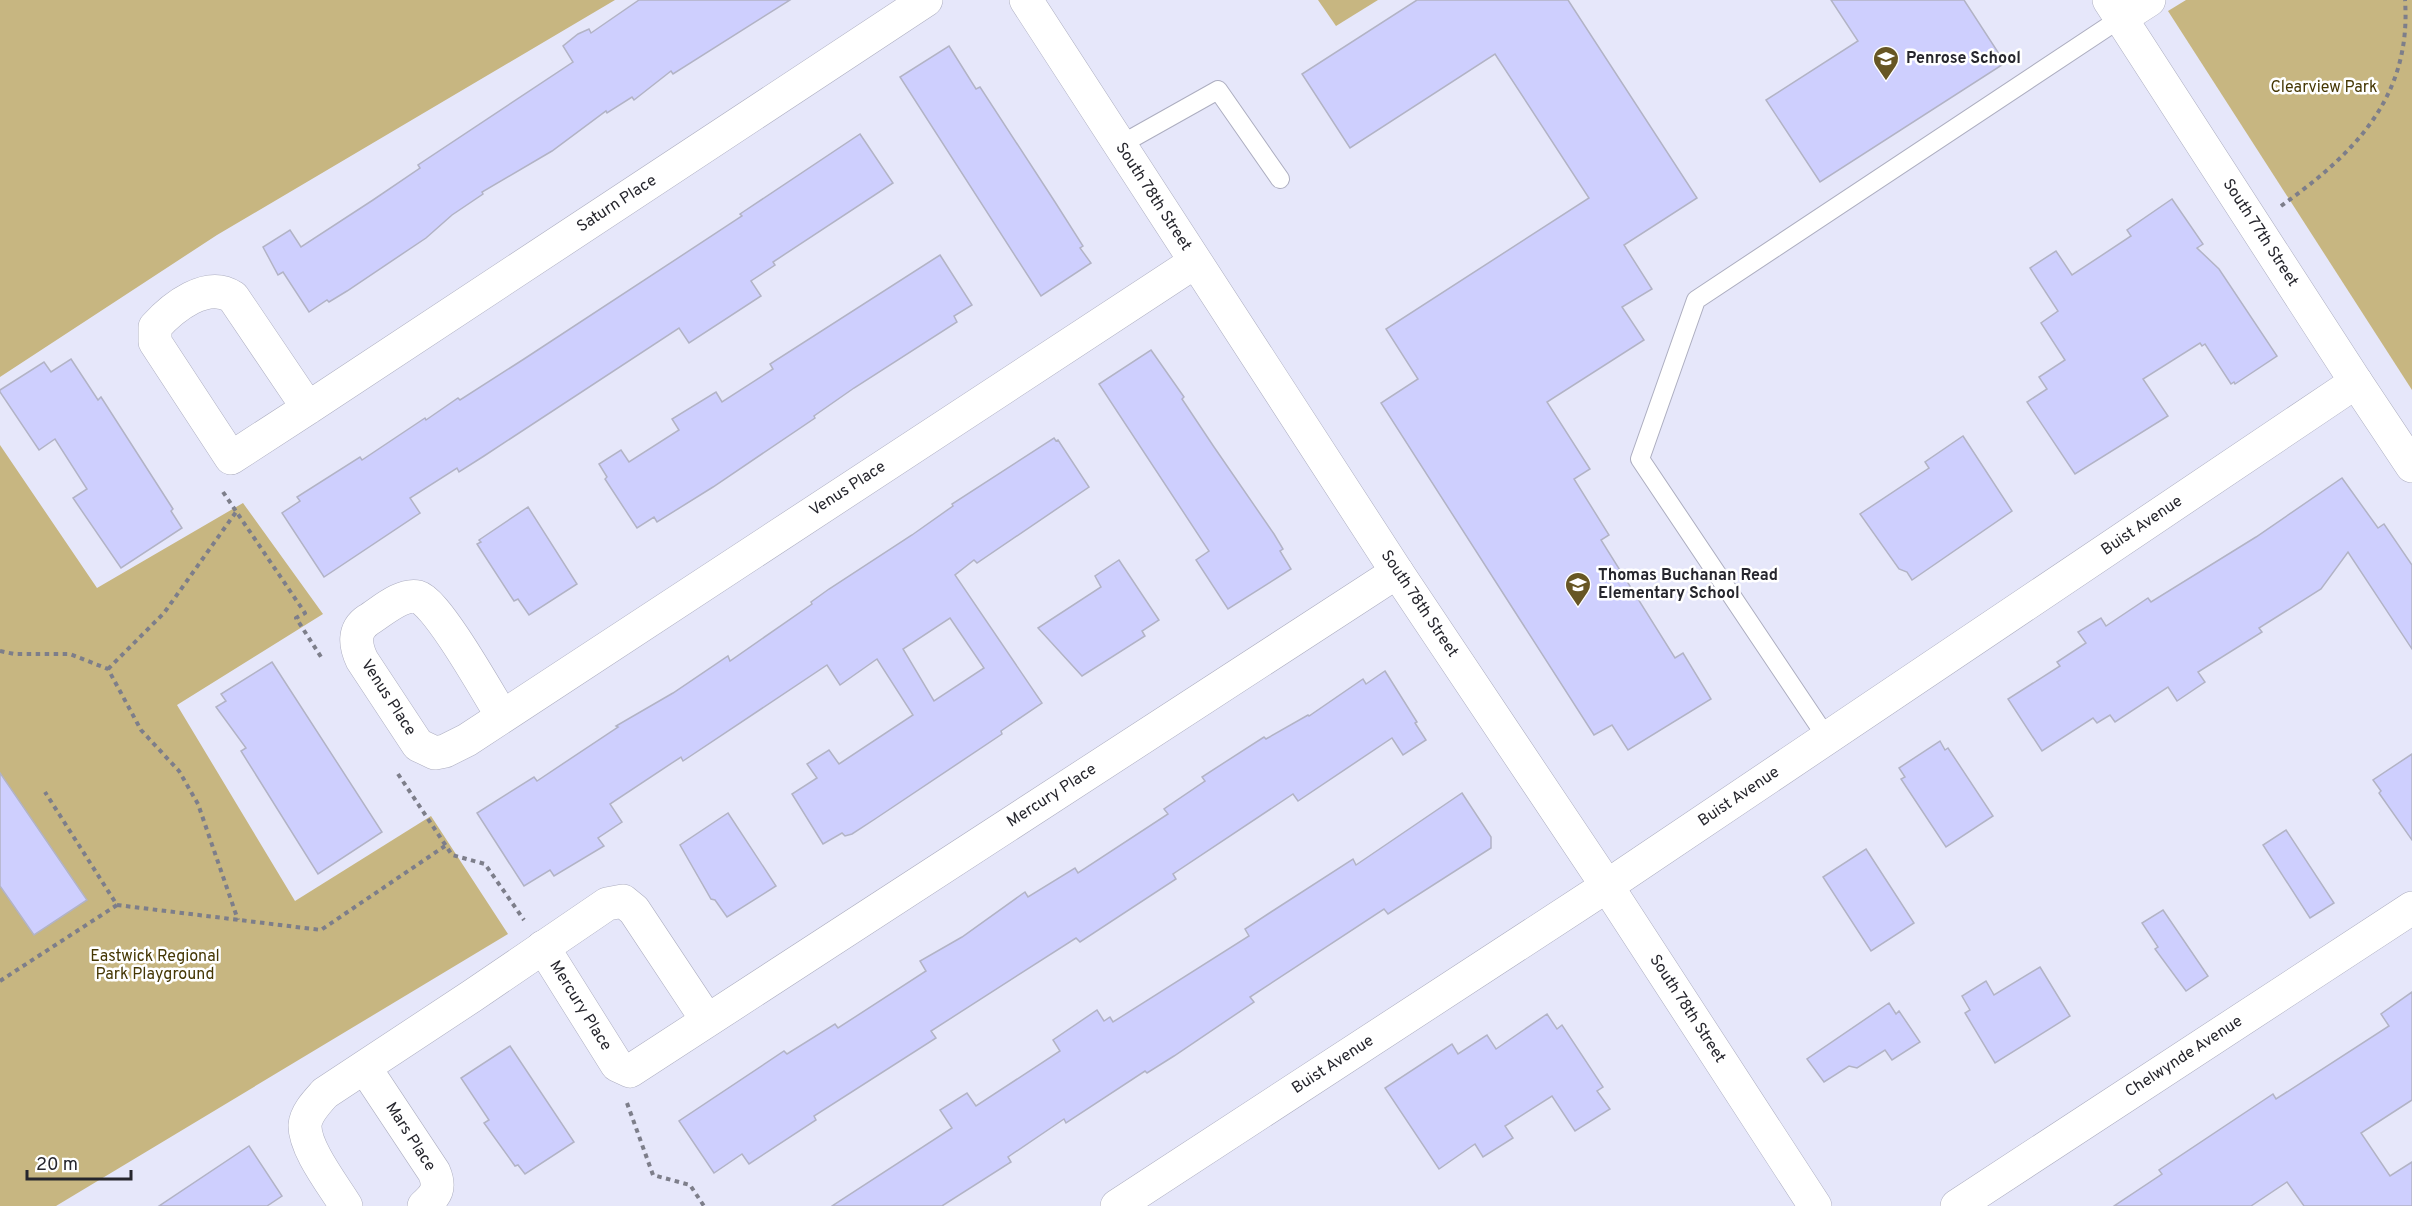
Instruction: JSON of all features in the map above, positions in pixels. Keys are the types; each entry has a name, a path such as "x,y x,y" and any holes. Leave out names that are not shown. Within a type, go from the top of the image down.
{"street":[{"name":"Saturn Place","path":"308,408 233,297 223,291 210,291 194,297 166,315 155,327 155,342 231,458 308,408 926,0"},
{"name":"South 78th Street","path":"1026,0 1397,572 1607,886 1815,1206"},
{"path":"2115,9 2149,0"},
{"name":"South 77th Street","path":"2115,9 2412,466"},
{"name":"Venus Place","path":"502,716 442,621 427,602 416,597 403,599 365,622 357,632 355,646 362,660 418,745 435,753 452,748 502,716 1195,262"},
{"name":"Buist Avenue","path":"1117,1206 1607,886 2356,382"},
{"name":"Mercury Place","path":"543,948 617,1065 630,1071 1397,572"},
{"name":"Mercury Place","path":"365,1068 607,904 623,901 634,910 707,1020"},
{"name":"Chelwynde Avenue","path":"1957,1206 2412,908"},
{"path":"346,1206 307,1141 305,1124 312,1107 325,1093 365,1068"},
{"name":"Mars Place","path":"365,1068 434,1172 438,1183 436,1195 424,1206"}],"lane":[{"path":"1827,738 1640,459 1696,300 2115,9"},
{"path":"1120,145 1218,90 1280,179"}],"path":[{"path":"2405,0 2412,35"},
{"path":"2255,225 2330,171 2365,140"},
{"path":"108,669 164,613 236,512"},
{"path":"0,651 14,654 70,654 108,669 141,730 179,771 198,804 238,920"},
{"path":"45,792 117,905"},
{"path":"1,978 117,905 321,930 446,846"},
{"path":"630,1071 627,1107 653,1175 690,1185 704,1206"}],"green space":[{"path":"0,0 615,0 217,235 0,377"},
{"path":"1318,0 1378,0 1336,26"},
{"name":"Clearview Park","path":"2186,0 2412,0 2412,390 2168,11"},
{"name":"Eastwick Regional Park Playground","path":"0,445 97,588 243,503 323,614 177,705 295,901 431,816 508,934 56,1206 0,1206"}],"building":[{"path":"639,0 790,0 673,74 671,71 634,100 632,97 607,113 606,111 552,151 482,192 483,194 452,215 426,238 347,291 309,312 283,272 278,275 263,247 290,230 301,247 373,200 420,168 418,165 573,62 563,46 578,34 589,29 591,33"},
{"path":"1417,0 1568,0 1697,198 1624,245 1652,289 1622,307 1644,340 1547,402 1590,469 1574,479 1609,535 1601,540 1675,658 1683,653 1711,699 1628,750 1612,725 1594,735 1381,403 1418,379 1386,329 1589,198 1495,54 1350,148 1302,74"},
{"name":"Penrose School","path":"1831,0 1964,0 2005,63 1820,182 1766,100 1858,41"},
{"path":"949,46 976,89 980,87 1083,246 1080,248 1091,263 1041,296 900,77"},
{"path":"860,134 893,183 773,262 775,265 751,281 761,296 689,343 679,328 459,472 457,468 410,498 420,513 324,577 282,513 300,501 297,497 360,457 362,460 425,418 426,420 458,398 460,400 524,359 742,216 740,214"},
{"path":"2172,199 2203,244 2197,248 2219,269 2277,356 2235,384 2234,382 2231,384 2205,344 2202,346 2200,343 2143,379 2168,416 2075,474 2027,402 2047,389 2039,377 2065,360 2041,323 2058,311 2030,268 2056,251 2072,275 2131,236 2127,230"},
{"path":"940,255 972,305 954,316 957,322 854,388 814,416 815,418 713,487 657,522 654,517 637,528 605,479 607,477 599,464 621,450 629,462 679,430 672,419 716,392 722,402 773,369 770,364"},
{"path":"1151,350 1274,534 1283,549 1280,551 1291,569 1228,609 1196,560 1209,551 1099,384"},
{"path":"71,359 98,400 101,397 173,509 171,511 182,528 121,568 73,498 87,489 55,439 39,450 0,392 44,362 51,372"},
{"path":"1963,436 2012,511 1912,580 1907,572 1899,569 1860,514 1929,468 1925,462"},
{"path":"1054,438 1058,440 1089,487 977,563 974,560 955,575 1042,703 1001,731 1002,734 852,834 845,836 842,833 823,844 792,794 817,778 807,764 829,750 839,764 913,715 877,659 840,685 827,665 683,761 681,757 610,804 622,822 598,838 604,846 554,876 550,870 524,886 477,813 534,777 537,781 618,727 616,726 673,693 728,656 730,661 812,604 811,602 829,589 912,535 953,506 952,504","holes":["950,618 984,668 934,701 903,649"]},
{"path":"2342,478 2378,528 2384,524 2412,565 2412,649 2348,552 2321,589 2259,628 2262,632 2198,672 2205,682 2177,701 2168,687 2115,722 2110,715 2097,723 2093,718 2042,751 2008,699 2060,666 2057,662 2086,643 2078,632 2101,618 2106,626 2148,598 2151,602 2256,537"},
{"path":"528,507 577,584 529,615 518,599 514,601 477,544 481,542 479,540"},
{"path":"1119,560 1159,620 1142,631 1145,636 1082,676 1038,628 1101,587 1095,576"},
{"path":"272,662 382,832 318,874 241,751 246,748 216,707 226,701 221,694"},
{"path":"1385,671 1426,740 1403,755 1392,738 1298,801 1293,794 1173,874 1176,879 1080,942 1076,938 931,1031 936,1038 814,1116 816,1120 749,1164 742,1154 714,1173 679,1121 784,1051 787,1054 835,1024 838,1028 926,971 920,961 962,937 1025,892 1028,897 1075,868 1078,873 1168,814 1164,809 1205,781 1202,777 1264,737 1266,739 1309,716 1363,679 1366,684"},
{"path":"1940,741 1945,750 1948,748 1993,816 1946,847 1901,779 1905,777 1899,768"},
{"path":"2412,754 2412,840 2379,793 2381,791 2373,780"},
{"path":"0,773 87,900 34,935 0,886"},
{"path":"1462,793 1491,837 1491,848 1388,914 1384,909 1250,997 1254,1002 1174,1056 1147,1073 1145,1071 1066,1123 1064,1119 1008,1157 1011,1162 942,1206 832,1206 952,1128 940,1110 967,1093 976,1106 1060,1051 1053,1040 1097,1010 1104,1021 1110,1017 1113,1022 1249,936 1245,929 1353,859 1356,865"},
{"path":"728,813 776,886 727,917 715,900 711,899 680,845"},
{"path":"2286,830 2334,903 2310,918 2263,845"},
{"path":"1866,849 1914,923 1871,951 1823,877"},
{"path":"2163,910 2208,976 2186,991 2155,949 2158,947 2142,923"},
{"path":"2040,967 2070,1016 1995,1063 1965,1013 1970,1010 1962,996 1986,981 1994,995"},
{"path":"2412,992 2412,1100 2361,1133 2390,1176 2412,1162 2412,1206 2304,1206 2287,1182 2251,1206 2114,1206 2162,1174 2159,1170 2273,1094 2276,1099 2389,1026 2381,1014"},
{"path":"1889,1003 1896,1014 1899,1011 1920,1042 1892,1060 1885,1050 1857,1068 1849,1066 1824,1082 1807,1059"},
{"path":"1547,1014 1557,1029 1562,1025 1603,1087 1597,1091 1610,1109 1575,1131 1552,1096 1505,1126 1513,1138 1483,1157 1475,1144 1439,1169 1385,1088 1452,1044 1458,1054 1487,1035 1496,1049"},
{"path":"510,1046 574,1142 525,1174 518,1165 515,1166 484,1123 489,1120 461,1078"},
{"path":"249,1146 282,1196 267,1206 159,1206"}],"place":[{"name":"Penrose School","path":"1886,82"},
{"name":"Thomas Buchanan Read Elementary School","path":"1578,608"}]}
